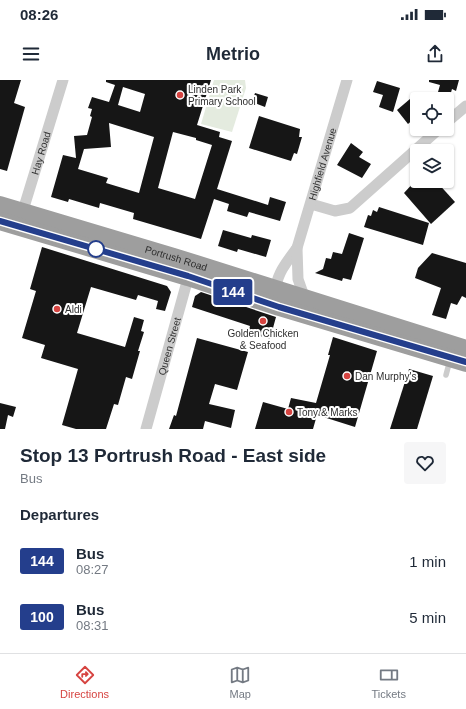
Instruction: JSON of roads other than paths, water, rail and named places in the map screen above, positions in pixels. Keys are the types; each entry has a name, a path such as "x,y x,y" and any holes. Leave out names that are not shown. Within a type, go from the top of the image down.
{"highway":[{"name":"Portrush Road","path":"0,205 21,219 191,270 275,289 303,311 323,323 461,357"},
{"name":"Portrush Road","path":"0,221 21,219"},
{"name":"Portrush Road","path":"191,270 279,307 397,328 461,357"}],"street":[{"name":"Hay Road","path":"21,219 63,80"},
{"name":"Highfield Avenue","path":"303,311 298,279 297,248 347,80"},
{"path":"454,116 466,106"},
{"path":"310,204 335,211 350,208 432,136"},
{"name":"Highfield Avenue","path":"279,307 275,289 280,271 297,248"},
{"name":"Queen Street","path":"146,429 191,270"}],"lane":[{"path":"446,375 461,357"}],"place":[{"name":"Linden Park Primary School","path":"180,95"},
{"name":"Aldi","path":"57,309"},
{"name":"Golden Chicken & Seafood","path":"263,321"},
{"name":"Dan Murphy's","path":"347,376"},
{"name":"Tony & Marks","path":"289,412"}]}
